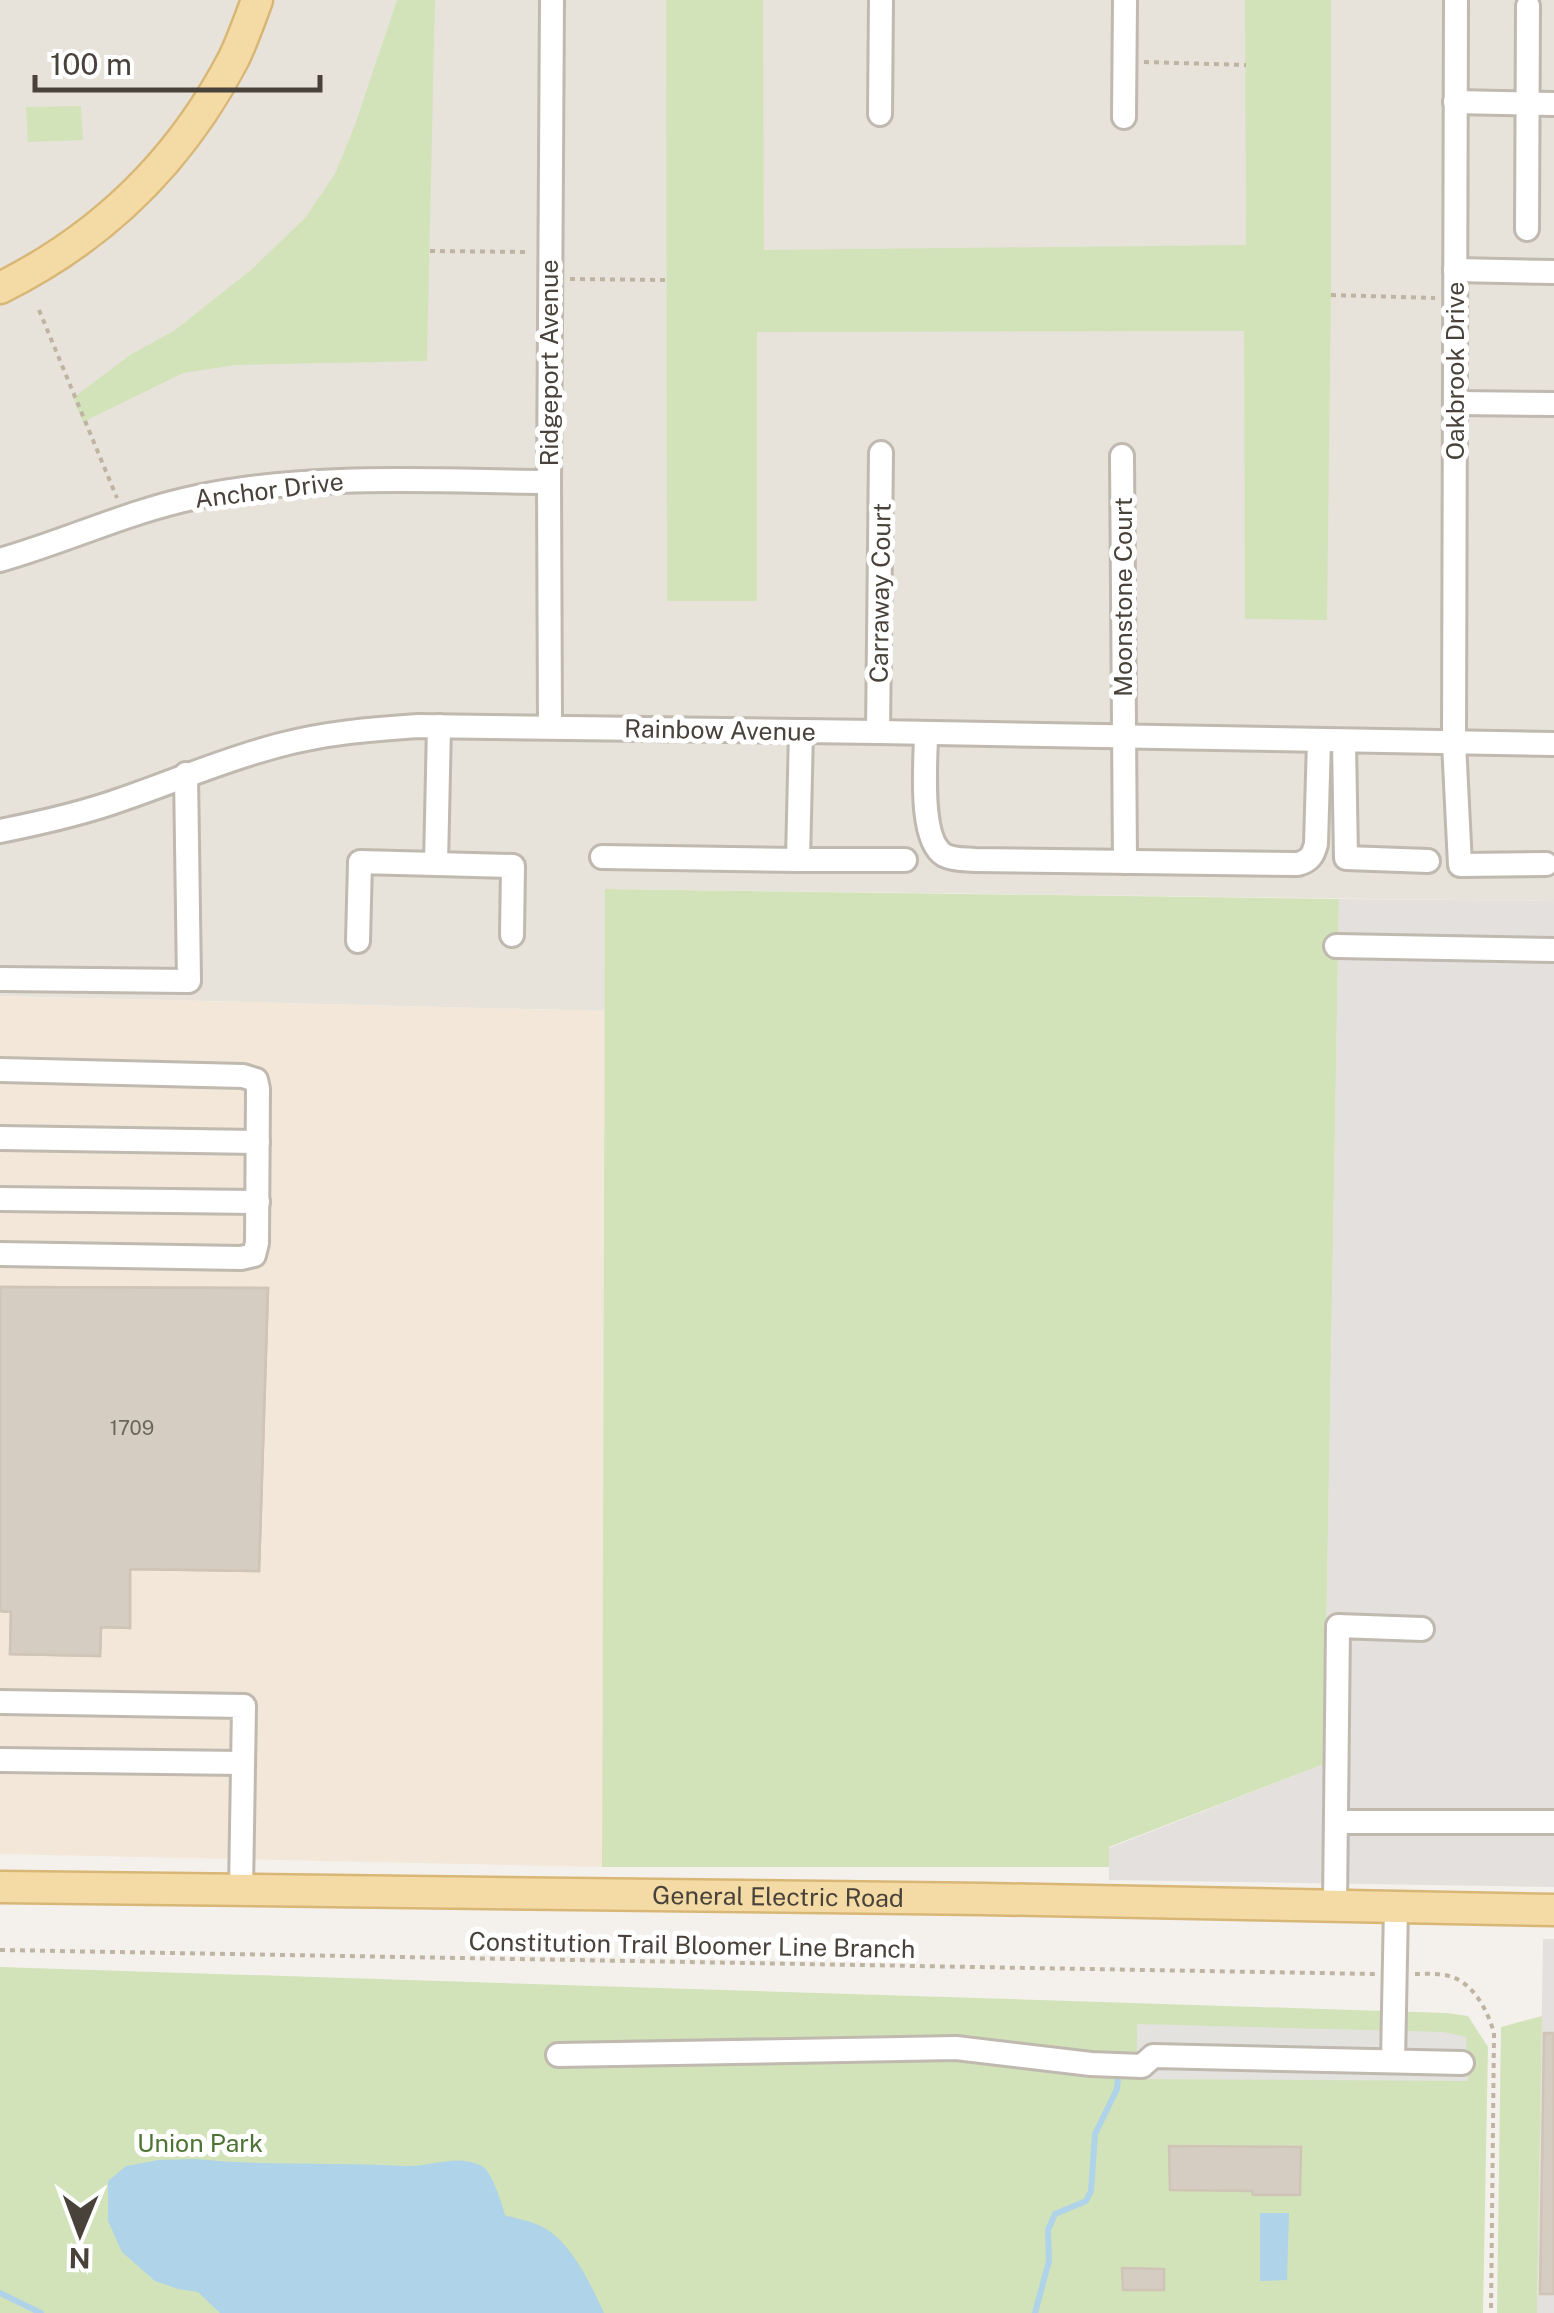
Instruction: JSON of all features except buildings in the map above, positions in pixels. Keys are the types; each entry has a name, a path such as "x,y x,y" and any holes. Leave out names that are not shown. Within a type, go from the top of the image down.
{"main road":[{"path":"0,288 39,269 102,224 150,180 199,117 235,55 257,0"},
{"name":"General Electric Road","path":"0,1887 1554,1910"}],"street":[{"name":"Ridgeport Avenue","path":"550,727 552,0"},
{"path":"880,114 882,0"},
{"path":"1124,118 1125,0"},
{"name":"Oakbrook Drive","path":"1456,0 1454,742 1460,865 1546,864"},
{"path":"1527,229 1528,6"},
{"path":"1456,102 1554,104"},
{"path":"1455,270 1554,272"},
{"path":"1455,403 1554,404"},
{"name":"Carraway Court","path":"878,732 881,454"},
{"name":"Moonstone Court","path":"1122,456 1125,862"},
{"name":"Anchor Drive","path":"0,560 150,508 244,488 348,480 548,482"},
{"path":"436,864 439,726"},
{"name":"Rainbow Avenue","path":"0,831 118,801 186,774 281,745 358,730 550,727 1554,744"},
{"path":"798,860 801,731"},
{"path":"926,733 927,822 935,847 956,859 975,860 1298,864 1314,853 1318,741"},
{"path":"1344,742 1346,858 1428,861"},
{"path":"0,979 189,981 186,774"},
{"path":"602,857 905,860"},
{"path":"358,941 360,862 513,866 512,935"},
{"path":"1336,946 1554,950"},
{"path":"0,1070 243,1076 256,1080 258,1089 254,1255 241,1258 0,1254"},
{"path":"0,1138 258,1142"},
{"path":"0,1199 258,1202"},
{"path":"1335,1905 1338,1626 1422,1630"},
{"path":"0,1702 244,1706 242,1890"},
{"path":"0,1760 242,1763"},
{"path":"1336,1822 1554,1822"},
{"path":"1393,2061 1396,1907"},
{"path":"558,2055 956,2048 1142,2066 1152,2056 1462,2063"}],"path":[{"path":"1124,62 1246,65"},
{"path":"430,251 550,252"},
{"path":"550,278 666,280"},
{"path":"1332,296 1455,298"},
{"path":"40,310 124,517"},
{"name":"Constitution Trail Bloomer Line Branch","path":"0,1950 1384,1974"},
{"path":"1402,1974 1449,1976 1460,1981 1476,1994 1494,2033 1491,2313"}],"shaded area":[{"path":"0,0 1554,0 1554,901 606,889 605,1011 0,996"},
{"path":"1339,899 1554,901 1554,1887 1109,1880 1109,1848 1324,1764"},
{"path":"0,996 605,1011 602,1867 0,1854"},
{"path":"1543,1939 1554,1939 1554,2313 1537,2313"},
{"path":"1137,2024 1444,2032 1466,2037 1468,2081 1137,2079"}],"green space":[{"path":"397,0 435,0 427,361 236,365 183,373 83,422 73,398 130,355 175,330 251,270 305,218 335,174"},
{"path":"666,0 763,0 764,250 1246,245 1245,0 1331,0 1327,620 1245,619 1244,331 757,332 757,601 667,601"},
{"path":"81,106 83,140 28,142 26,107"},
{"path":"605,889 1339,899 1324,1764 1109,1847 1109,1867 602,1867"},
{"name":"Union Park","path":"0,1967 1468,2016 1488,2047 1483,2313 0,2313"},
{"path":"1542,2016 1537,2313 1497,2313 1501,2027"}],"water":[{"path":"195,2159 406,2166 472,2162 489,2174 505,2215 548,2230 559,2239 585,2275 604,2313 220,2313 198,2292 155,2281 122,2252 108,2221 108,2181 126,2166"},
{"path":"1260,2213 1289,2213 1287,2280 1260,2281"}],"waterway":[{"path":"1035,2313 1049,2261 1048,2230 1055,2214 1086,2201 1091,2191 1095,2134 1117,2089 1118,2077"},
{"path":"0,2293 41,2313"}]}
